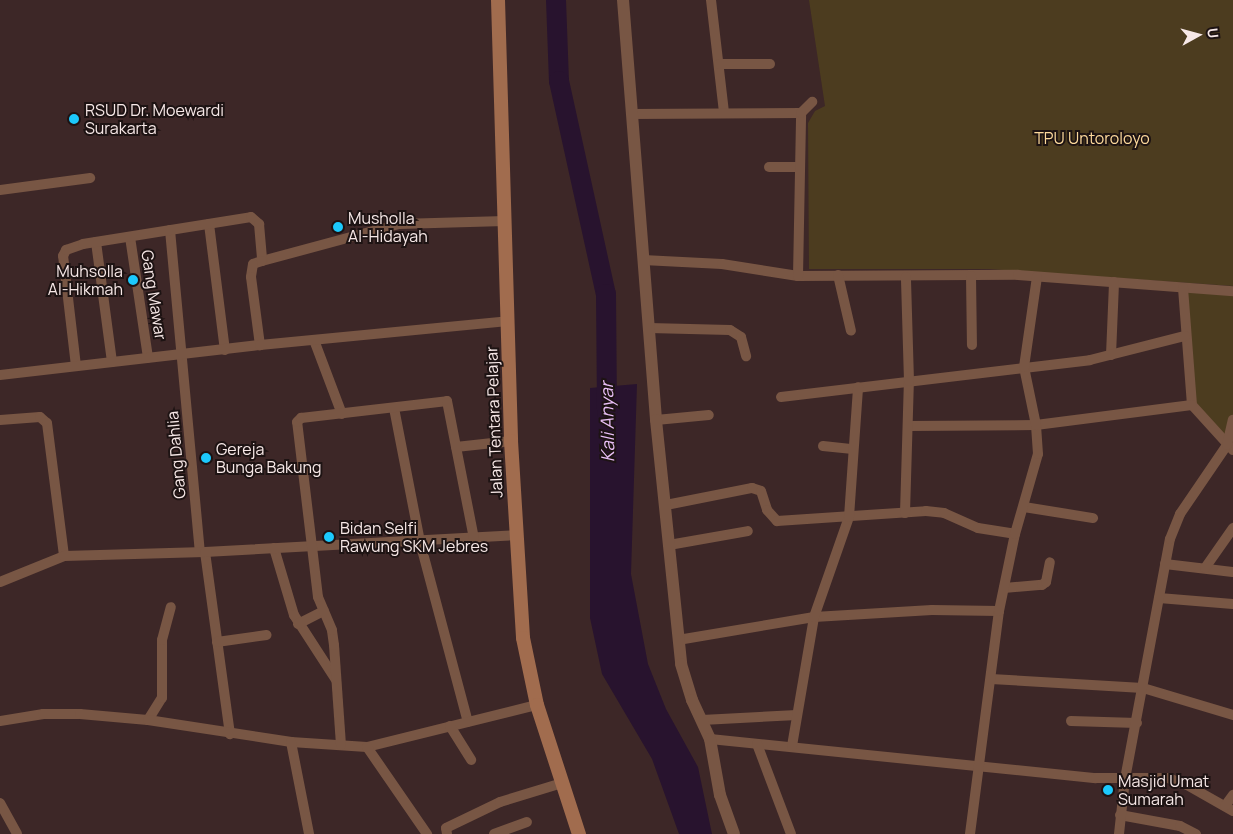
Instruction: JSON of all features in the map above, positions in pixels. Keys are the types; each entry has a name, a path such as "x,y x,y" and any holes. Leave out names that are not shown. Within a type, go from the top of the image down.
{"main road":[{"name":"Jalan Tentara Pelajar","path":"498,0 511,441 515,535 523,638 537,705 579,834"}],"street":[{"path":"623,0 656,420 678,640 686,684 710,739 720,795 734,834"},
{"path":"712,0 724,112"},
{"path":"719,64 770,64"},
{"path":"632,114 801,112 812,102"},
{"path":"798,276 798,167 801,112"},
{"path":"769,167 798,167"},
{"path":"0,190 90,178"},
{"path":"76,366 63,256 72,247 130,236 255,218 262,261"},
{"path":"260,345 251,277 253,264 399,224 505,222"},
{"path":"209,224 225,350"},
{"name":"Gang Dahlia","path":"170,230 202,552 230,734"},
{"name":"Gang Mawar","path":"130,236 148,358"},
{"path":"96,242 112,362"},
{"path":"643,260 722,264 798,276 1037,277 1233,292"},
{"path":"838,275 851,331"},
{"path":"971,276 972,345"},
{"path":"904,513 909,381 906,277"},
{"path":"970,834 999,611 1015,534 1037,464 1036,425 1024,367 1037,277"},
{"path":"1111,354 1114,282"},
{"path":"1183,288 1185,336 1192,405 1230,448"},
{"path":"0,375 260,345 508,321"},
{"path":"649,328 730,330 741,337 746,356"},
{"path":"781,397 1024,367 1111,354 1185,336"},
{"path":"314,340 342,414"},
{"path":"792,746 814,618 849,517 858,387"},
{"path":"341,745 332,630 318,598 314,546 297,422 301,418 447,401 474,538"},
{"path":"908,426 1036,425 1192,405"},
{"path":"394,408 420,542 468,722"},
{"path":"656,420 709,416"},
{"path":"0,420 40,417 47,423 64,556"},
{"path":"1119,834 1125,779 1137,723 1165,564 1177,520 1230,448 1233,420"},
{"path":"456,447 511,441"},
{"path":"823,446 853,449"},
{"path":"666,505 752,488 761,491 767,510 777,521 904,513 944,513 978,528 1015,534"},
{"path":"1024,507 1093,518"},
{"path":"1205,568 1233,528"},
{"path":"669,545 748,531"},
{"path":"0,582 64,556 420,542 515,535"},
{"path":"274,548 285,592 298,624 337,680"},
{"path":"1004,588 1042,585 1046,582 1050,562"},
{"path":"1165,564 1233,572"},
{"path":"1159,598 1233,604"},
{"path":"148,720 162,698 162,640 172,607"},
{"path":"678,640 814,618 932,610 999,611"},
{"path":"298,624 324,611"},
{"path":"217,642 267,635"},
{"path":"991,679 1143,688 1233,715"},
{"path":"0,721 61,713 148,720 291,742 367,747 537,705"},
{"path":"702,720 797,715"},
{"path":"1071,721 1137,723"},
{"path":"450,726 471,760"},
{"path":"710,739 1125,779 1168,778 1187,785 1229,809 1233,795"},
{"path":"291,742 309,834"},
{"path":"757,744 792,834"},
{"path":"367,747 427,834"},
{"path":"447,834 446,828 500,802 562,783"},
{"path":"0,803 17,834"},
{"path":"1120,815 1180,826 1196,834"},
{"path":"494,834 527,822"}],"green space":[{"name":"TPU Untoroloyo","path":"809,0 1233,0 1233,286 989,269 809,269 808,123 815,111 825,106"},
{"path":"1185,292 1233,295 1233,444 1195,406"}],"water":[{"path":"637,384 631,574 648,664 666,709 698,767 712,834 679,834 652,759 602,674 590,618 590,388"}],"waterway":[{"name":"Kali Anyar","path":"556,0 559,81 606,294 607,413"}],"place":[{"name":"RSUD Dr. Moewardi Surakarta","path":"74,119"},
{"name":"Musholla Al-Hidayah","path":"338,227"},
{"name":"Muhsolla Al-Hikmah","path":"133,280"},
{"name":"Gereja Bunga Bakung","path":"206,458"},
{"name":"Bidan Selfi Rawung SKM Jebres","path":"329,537"},
{"name":"Masjid Umat Sumarah","path":"1108,790"}]}
